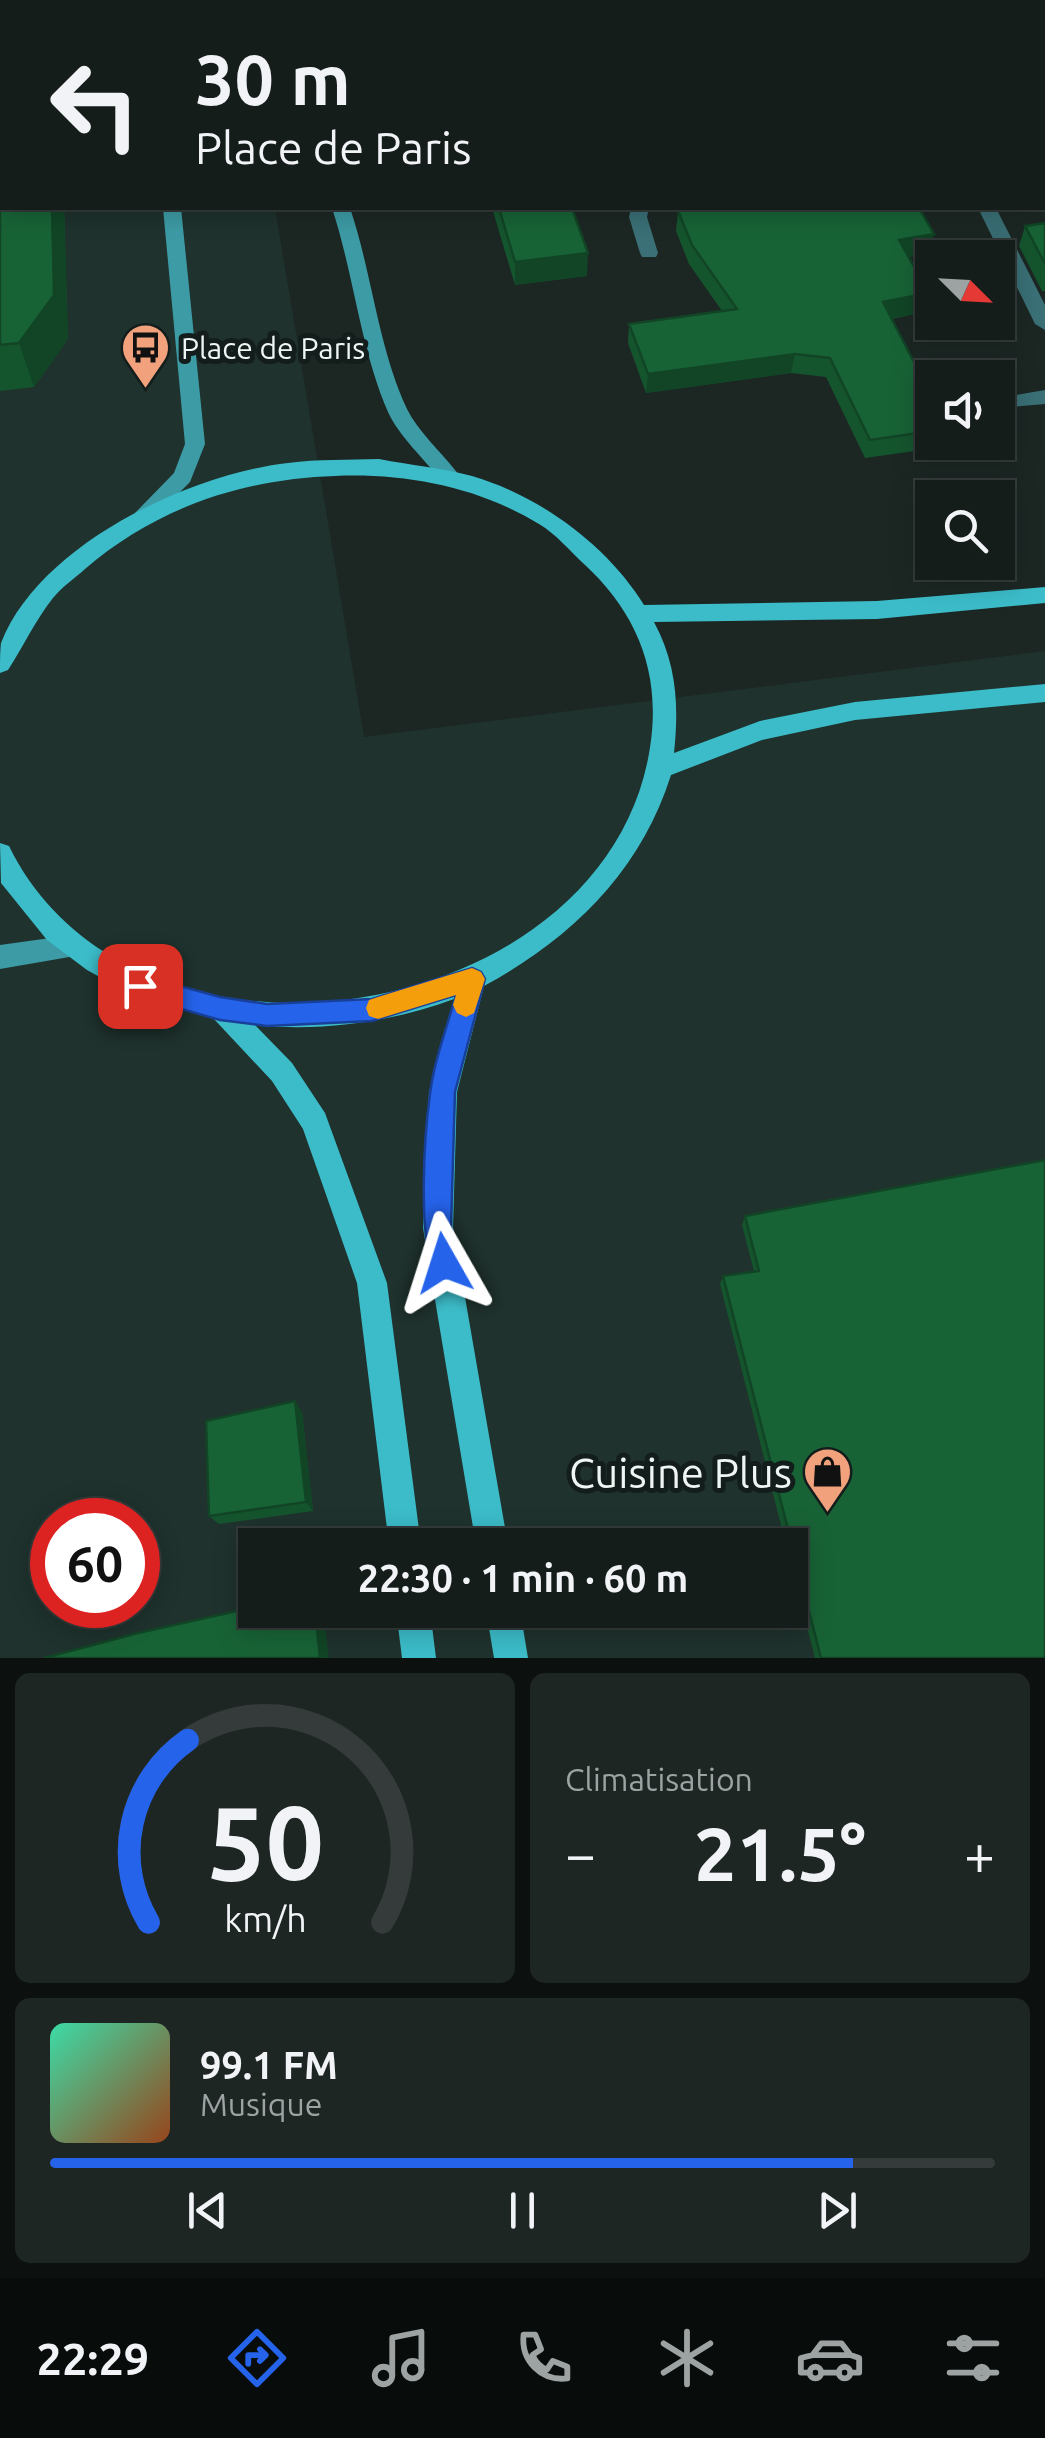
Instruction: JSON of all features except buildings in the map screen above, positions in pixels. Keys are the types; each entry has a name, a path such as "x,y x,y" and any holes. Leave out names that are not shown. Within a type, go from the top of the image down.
{"main road":[{"path":"0,664 14,632 72,564 146,512 182,477 194,444 172,210"},
{"path":"342,210 358,259 380,359 399,414 448,476"},
{"path":"0,854 9,877 72,947 140,986 220,1008 267,1015 372,1010 472,979 564,922 628,849 662,768 665,687 641,614 593,552 526,505 448,476 347,464 244,476 146,512"},
{"path":"641,614 877,610 1045,596"},
{"path":"662,768 760,732 855,711 1045,693"},
{"path":"0,957 72,947"},
{"path":"472,979 443,1092 438,1228 489,1528"},
{"path":"220,1008 282,1072 316,1122 372,1283 403,1528"},
{"path":"415,1628 419,1658"},
{"path":"505,1628 511,1658"}],"street":[{"path":"640,210 648,253"},
{"path":"988,210 1045,324"},
{"path":"1015,401 1045,397"}],"shaded area":[{"path":"0,210 275,210 364,737 1045,651 1045,1658 0,1658"}],"slow traffic":[{"path":"378,1008 472,979 466,1005"}],"place":[{"name":"Place de Paris","path":"146,390"},
{"name":"Cuisine Plus","path":"827,1514"}],"route":[{"path":"140,986 220,1008 267,1015 372,1010 472,979 443,1092 438,1228 444,1263"}]}
